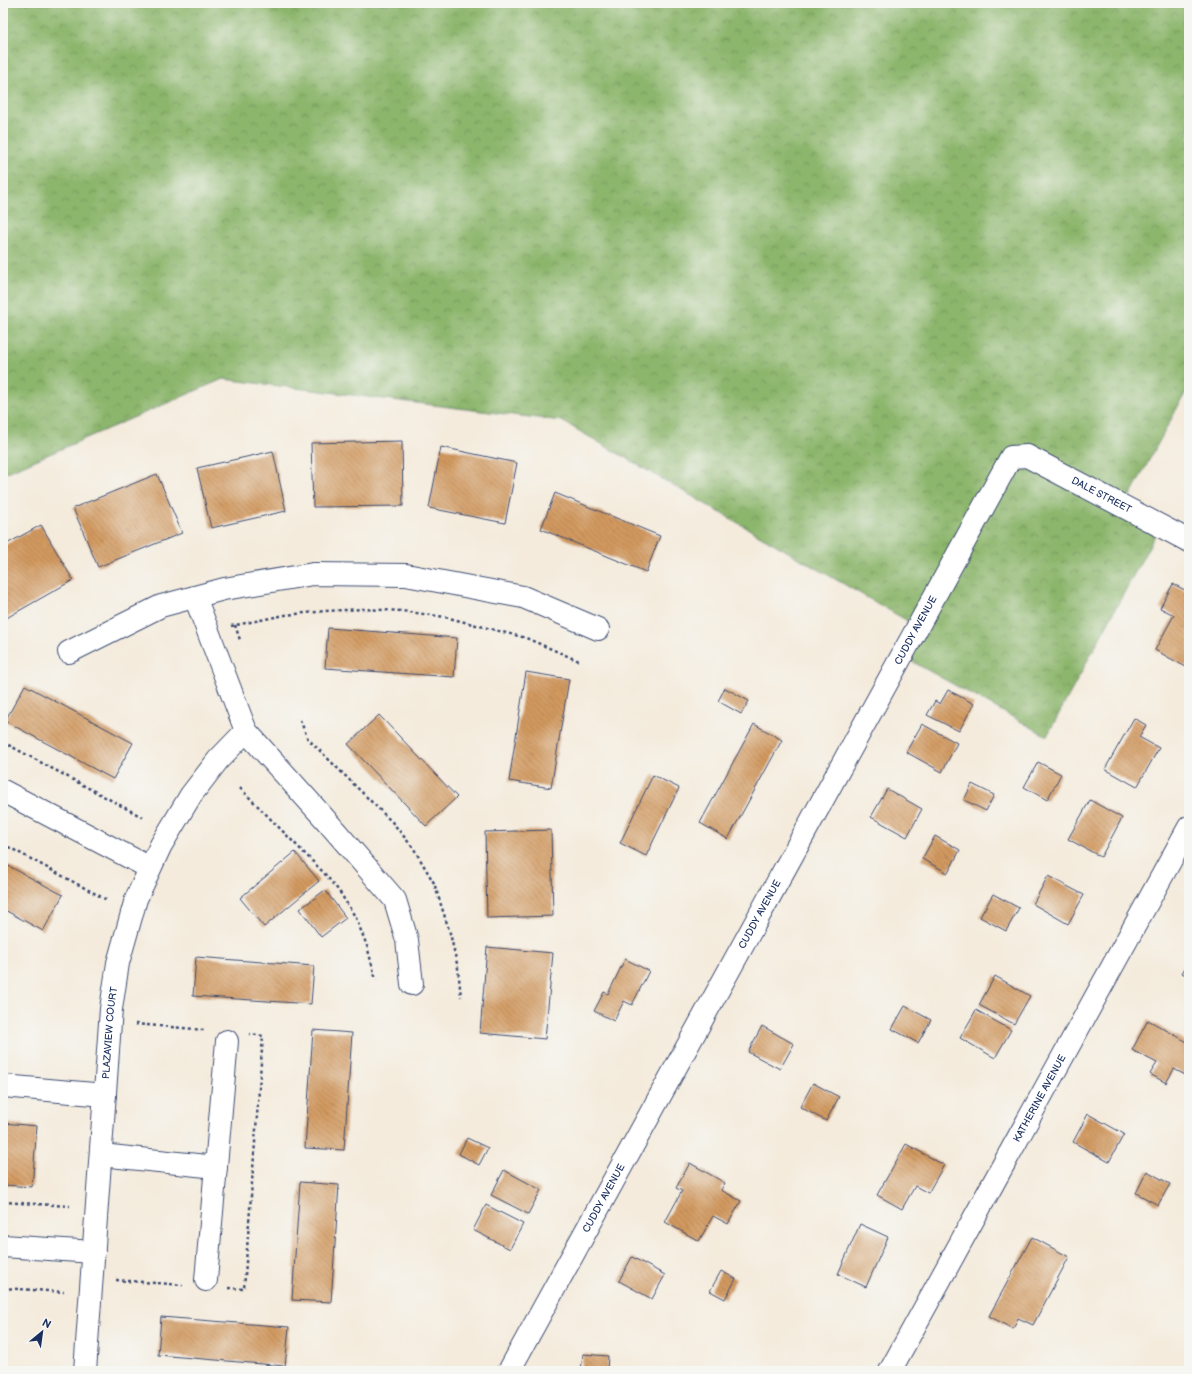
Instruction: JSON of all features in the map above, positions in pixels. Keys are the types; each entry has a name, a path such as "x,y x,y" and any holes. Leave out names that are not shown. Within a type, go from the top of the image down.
{"street":[{"name":"DALE STREET","path":"1011,457 1027,456 1189,542"},
{"name":"CUDDY AVENUE","path":"509,1371 1011,457"},
{"path":"70,652 161,606 224,589 313,574 406,576 523,597 598,629"},
{"path":"195,597 246,732 325,819 395,900 407,940 412,984"},
{"name":"PLAZAVIEW COURT","path":"86,1371 111,1009 118,962 136,898 161,845 191,795 218,760 246,732"},
{"path":"3,791 150,868"},
{"name":"KATHERINE AVENUE","path":"890,1371 1189,827"},
{"path":"206,1280 227,1041"},
{"path":"3,1086 105,1095"},
{"path":"101,1155 216,1166"},
{"path":"3,1246 94,1252"}],"path":[{"path":"209,632 285,615 363,609 394,611 445,617 498,630 526,638 579,661"},
{"path":"300,720 308,739 393,823 414,849 434,883 450,933 458,968 461,997"},
{"path":"3,742 144,818"},
{"path":"240,788 324,873 339,891 356,918 367,946 376,980"},
{"path":"3,844 107,900"},
{"path":"3,1202 70,1206"},
{"path":"3,1288 64,1292"}],"green space":[{"path":"3,3 1189,3 1189,386 1124,507 1160,526 1047,736 902,656 918,627 562,421 223,379 3,474"}],"building":[{"path":"402,441 403,506 313,507 311,443"},
{"path":"441,447 517,463 505,523 429,508"},
{"path":"273,451 286,511 211,528 197,468"},
{"path":"157,474 182,533 98,567 73,508"},
{"path":"555,493 660,536 646,572 541,529"},
{"path":"41,525 73,580 3,620 3,546"},
{"path":"1173,584 1189,592 1189,660 1186,667 1155,650 1174,615 1160,608"},
{"path":"328,628 457,638 454,677 325,668"},
{"path":"526,672 569,679 551,788 509,781"},
{"path":"25,685 133,743 113,779 5,721"},
{"path":"725,688 749,701 741,714 718,701"},
{"path":"948,690 974,704 959,731 927,715 935,701 940,704"},
{"path":"379,715 457,797 426,826 348,744"},
{"path":"1134,718 1146,725 1139,737 1159,748 1137,787 1105,769"},
{"path":"754,724 782,740 728,839 700,823"},
{"path":"922,724 957,743 942,772 906,752"},
{"path":"1038,762 1061,774 1047,800 1024,787"},
{"path":"653,775 679,788 646,856 620,843"},
{"path":"972,784 994,795 986,811 964,800"},
{"path":"887,789 922,809 907,837 871,817"},
{"path":"1090,800 1122,818 1101,857 1068,839"},
{"path":"551,830 553,916 487,918 485,832"},
{"path":"935,836 960,850 948,873 922,859"},
{"path":"295,852 319,881 264,927 240,898"},
{"path":"3,863 63,895 43,931 3,909"},
{"path":"1048,876 1084,895 1068,924 1033,904"},
{"path":"325,890 346,918 321,937 300,909"},
{"path":"993,894 1019,908 1006,931 980,917"},
{"path":"487,947 553,953 545,1039 480,1033"},
{"path":"196,957 314,966 311,1004 193,996"},
{"path":"625,959 649,971 632,1005 624,1001 614,1021 594,1011 604,992 608,994"},
{"path":"1189,961 1189,977 1182,973"},
{"path":"995,976 1030,996 1014,1024 979,1005"},
{"path":"905,1006 931,1020 918,1043 892,1029"},
{"path":"976,1010 1011,1030 995,1058 960,1038"},
{"path":"1148,1020 1189,1043 1189,1077 1174,1069 1166,1083 1150,1074 1157,1063 1132,1050"},
{"path":"762,1026 794,1044 780,1069 748,1052"},
{"path":"313,1030 352,1033 344,1150 305,1148"},
{"path":"813,1083 839,1097 826,1121 800,1107"},
{"path":"1088,1114 1124,1134 1109,1162 1073,1142"},
{"path":"3,1123 37,1126 32,1187 3,1185"},
{"path":"467,1138 488,1148 479,1165 459,1154"},
{"path":"906,1144 944,1165 928,1193 915,1186 902,1209 877,1195"},
{"path":"690,1163 725,1183 721,1190 741,1201 728,1224 713,1216 699,1241 665,1222 682,1191 676,1188"},
{"path":"504,1170 541,1190 528,1214 491,1195"},
{"path":"1147,1171 1170,1184 1158,1205 1136,1193"},
{"path":"300,1182 339,1185 331,1302 292,1300"},
{"path":"486,1205 523,1224 510,1249 473,1230"},
{"path":"860,1224 888,1237 866,1287 838,1274"},
{"path":"1032,1237 1069,1257 1033,1325 1018,1318 1013,1329 989,1316"},
{"path":"632,1257 665,1275 652,1299 619,1281"},
{"path":"721,1271 736,1279 725,1299 710,1291"},
{"path":"161,1317 289,1327 285,1366 158,1355"},
{"path":"583,1354 608,1356 607,1371 581,1371"}]}
